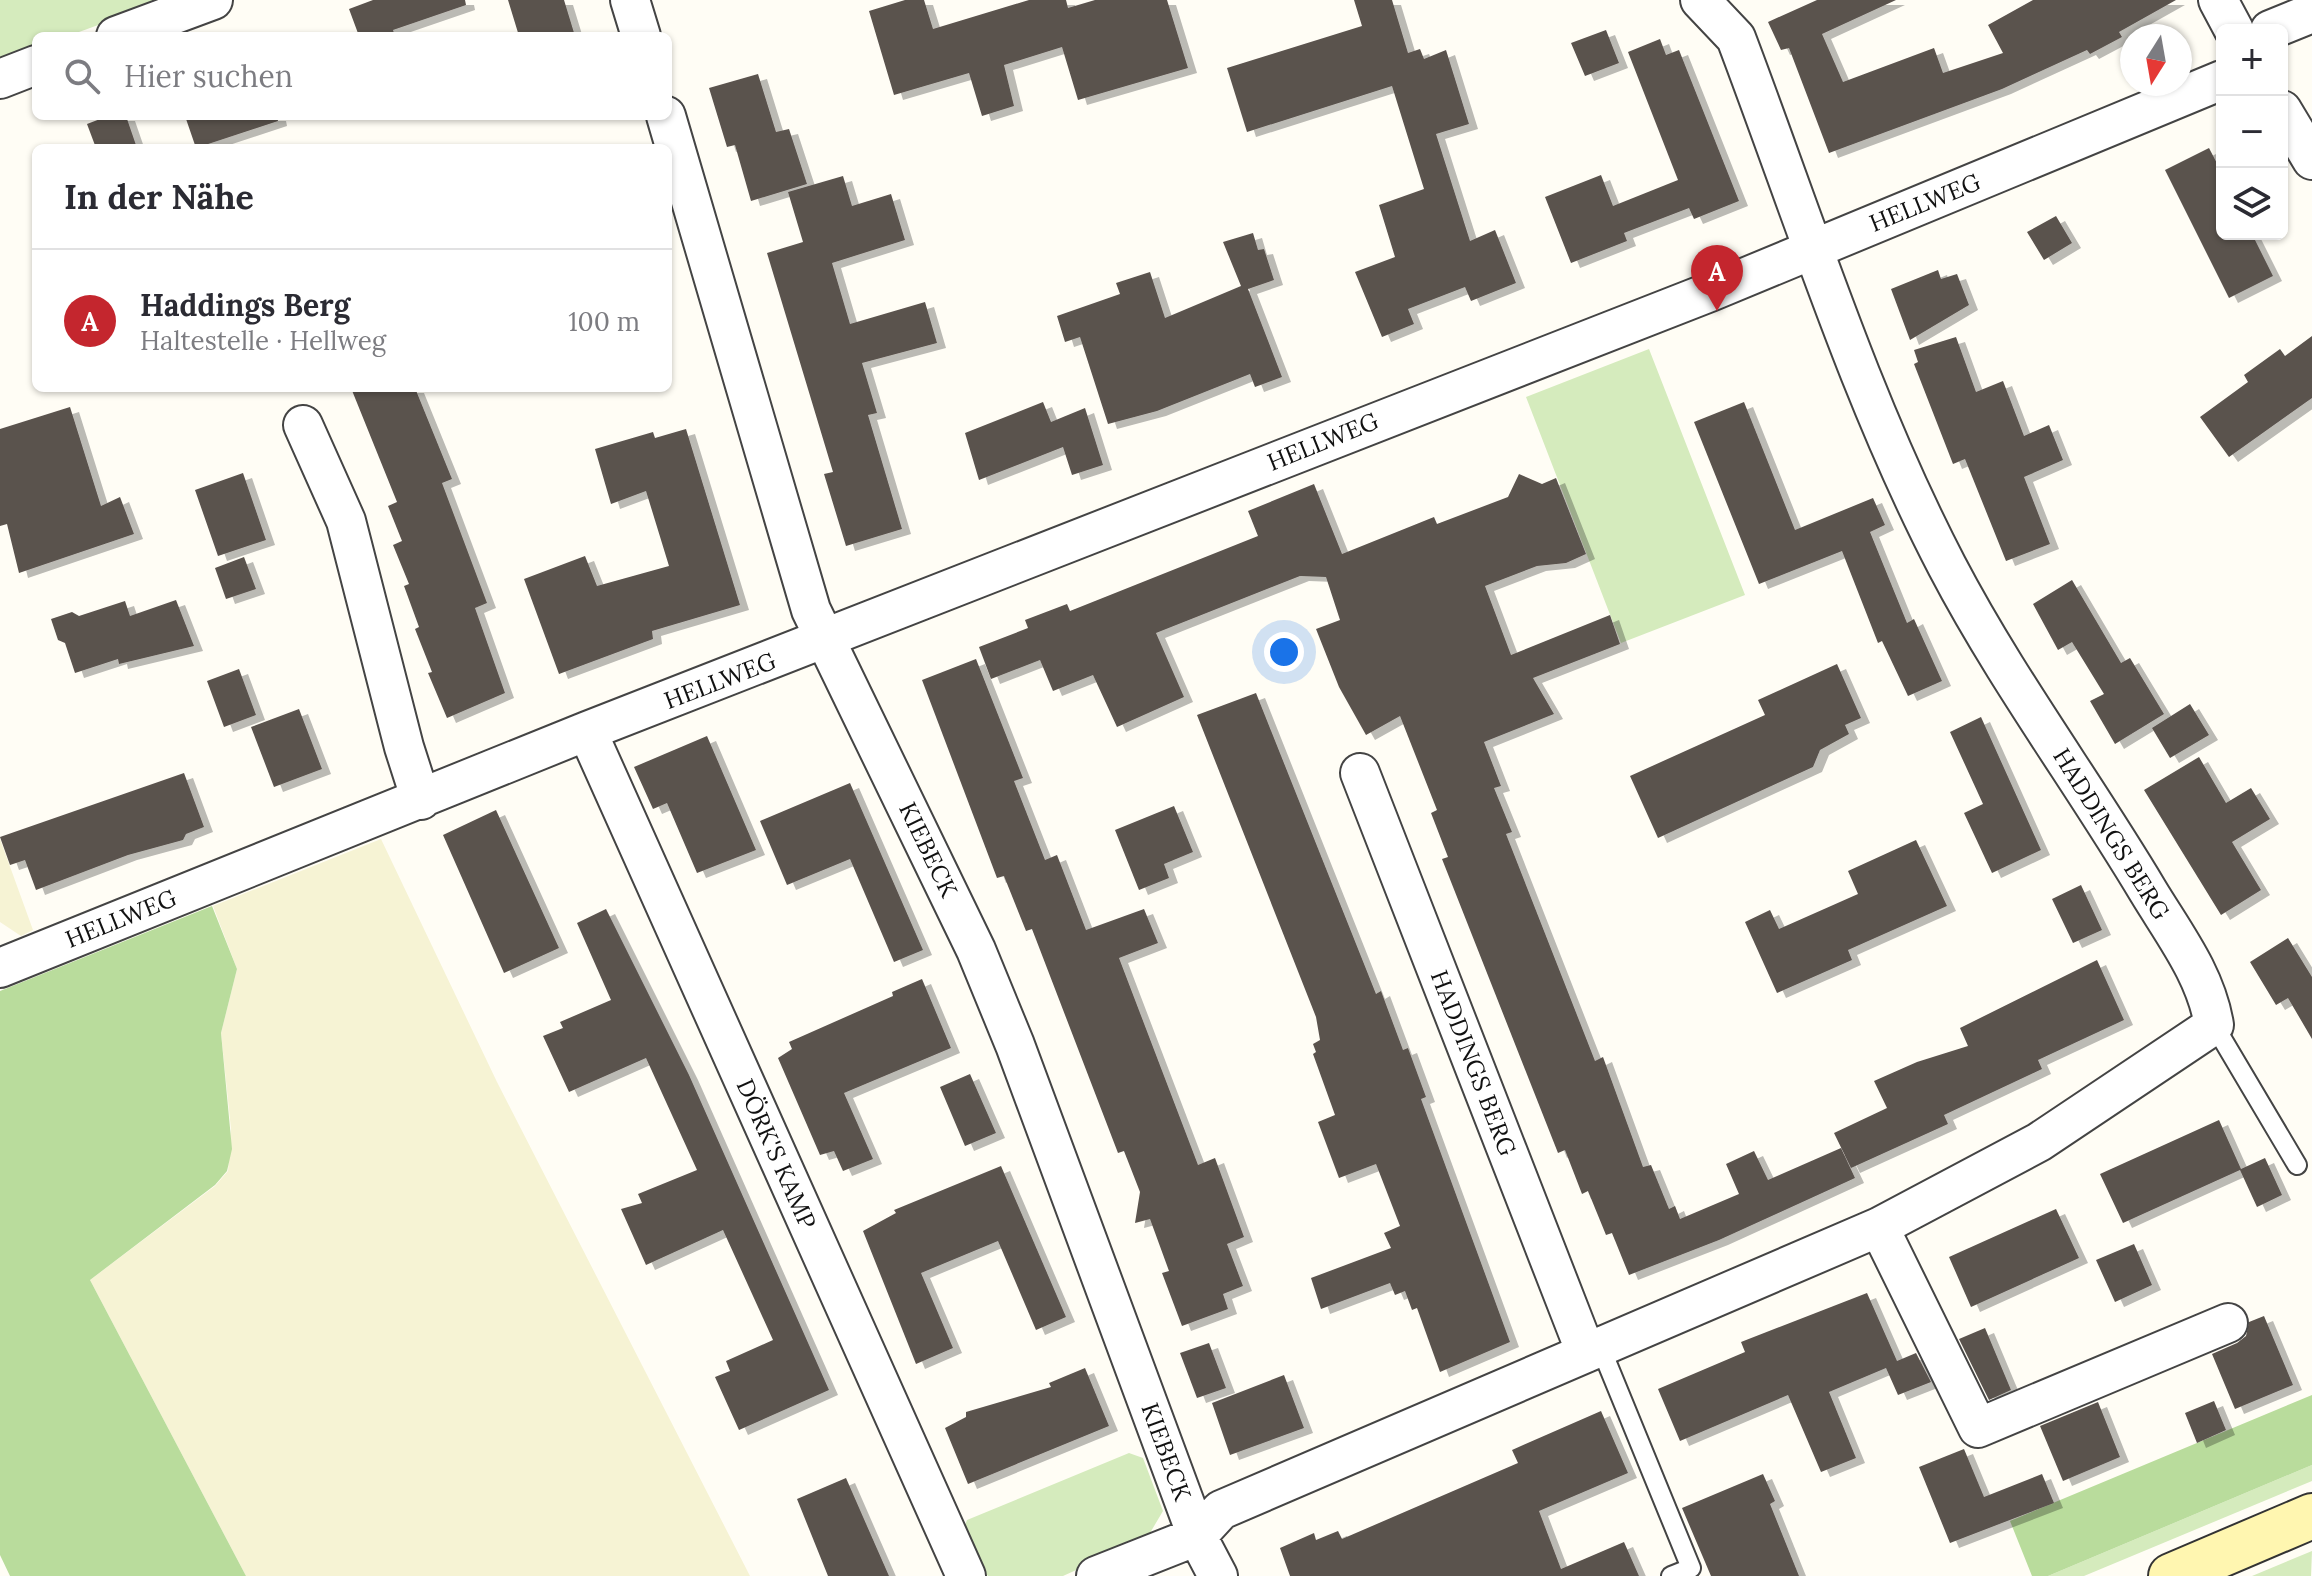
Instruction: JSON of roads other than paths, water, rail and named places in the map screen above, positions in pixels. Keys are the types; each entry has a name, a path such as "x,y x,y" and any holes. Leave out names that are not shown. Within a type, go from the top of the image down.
{"main road":[{"path":"2171,1576 2312,1516"}],"street":[{"path":"127,32 213,0"},
{"path":"630,0 640,32"},
{"name":"HADDINGS BERG","path":"1700,0 1736,38 1889,446 1948,567 2014,681 2121,846 2209,992 2214,1025"},
{"path":"2218,0 2231,24"},
{"path":"2285,24 2312,13"},
{"path":"0,79 32,67"},
{"name":"HELLWEG","path":"0,968 587,731 825,641 1815,248 2216,82"},
{"path":"2288,120 2312,160"},
{"name":"KIEBECK","path":"672,149 811,610 942,878 1015,1045 1197,1536 1218,1576"},
{"path":"303,425 346,521 404,747 421,800"},
{"name":"DÖRK'S KAMP","path":"587,731 966,1576"},
{"name":"HADDINGS BERG","path":"1360,773 1593,1350"},
{"path":"1096,1576 1197,1536 1221,1510 1879,1227 2039,1142 2214,1025"},
{"path":"1879,1227 1978,1428 2228,1323"}],"lane":[{"path":"2214,1025 2297,1165"},
{"path":"1593,1350 1691,1568 1671,1576"}],"place":[{"name":"Haddings Berg","path":"1717,311"}]}
